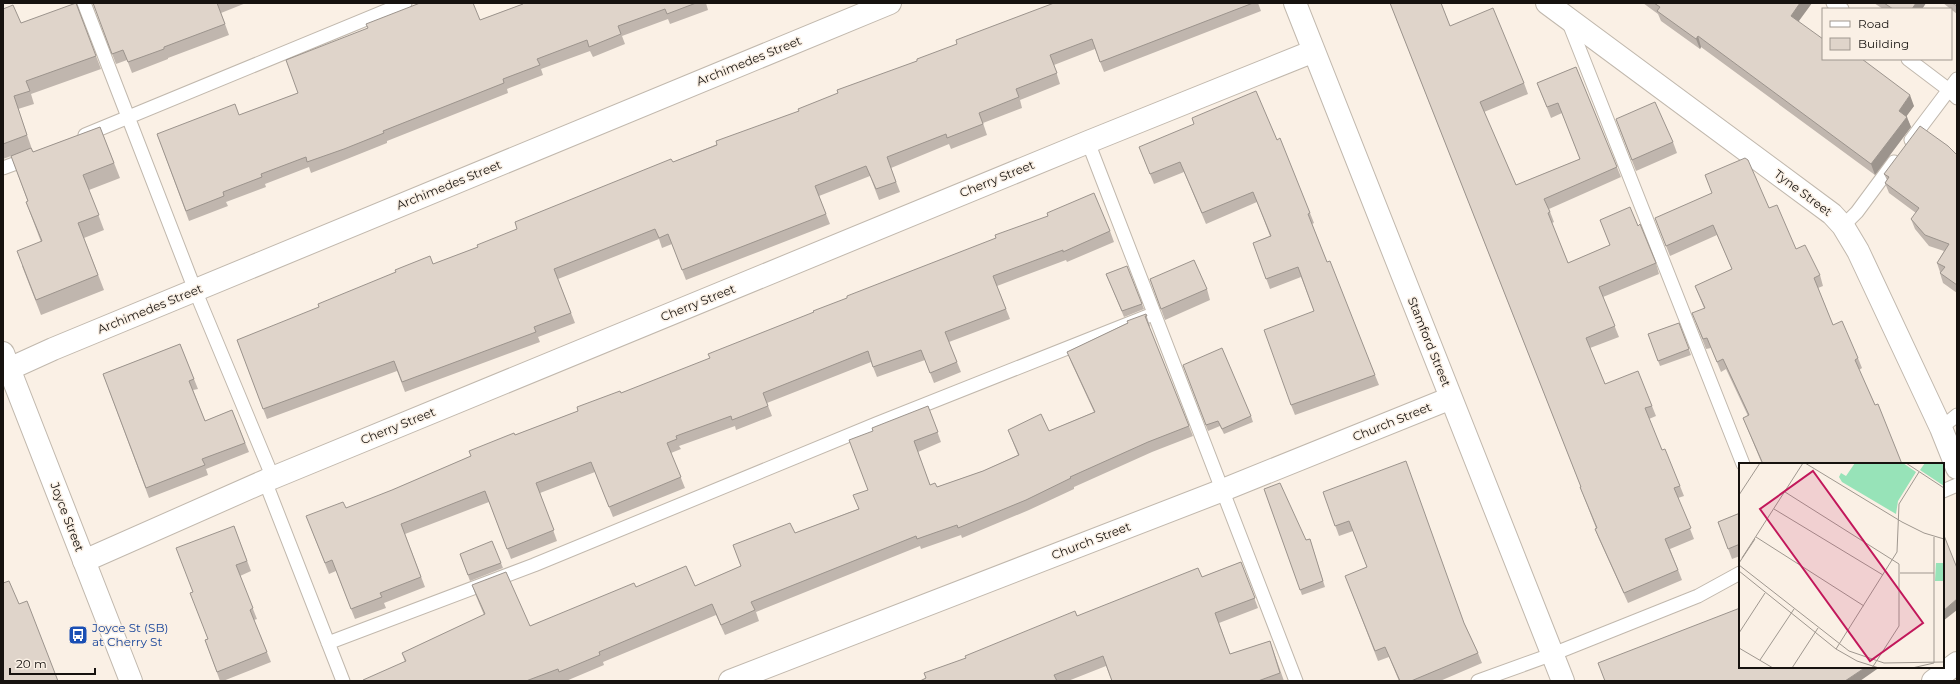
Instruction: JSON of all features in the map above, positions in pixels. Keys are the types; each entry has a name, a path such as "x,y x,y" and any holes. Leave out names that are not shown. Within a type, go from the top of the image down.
{"street":[{"name":"Archimedes Street","path":"6,361 41,354 890,3"},
{"name":"Stamford Street","path":"1295,3 1563,681"},
{"name":"Tyne Street","path":"1547,3 1832,214 1843,226 1858,251 1949,422 1957,468"},
{"name":"Cherry Street","path":"84,561 269,479 1088,142 1314,51"},
{"name":"Joyce Street","path":"6,361 131,681"},
{"name":"Church Street","path":"730,681 1223,490 1451,398"},
{"path":"1933,681 1957,663"}],"lane":[{"path":"84,3 269,479 343,681"},
{"path":"77,138 129,118 405,3"},
{"path":"1568,18 1742,463"},
{"path":"1843,226 1857,212 1954,89 1910,60"},
{"path":"1088,142 1153,314 1223,490 1296,681"},
{"path":"3,168 40,154"},
{"path":"328,643 534,565 876,424 1153,314"},
{"path":"1944,490 1957,485"},
{"path":"1478,681 1553,654 1698,596 1739,574"}],"building":[{"path":"76,3 96,56 26,81 30,91 14,96 27,135 3,144 3,9 13,5 21,23"},
{"path":"93,3 217,3 225,24 128,62 123,50 112,54"},
{"path":"420,3 473,3 480,20 523,3 696,3 667,14 665,9 618,26 621,34 589,47 587,40 537,59 540,65 503,79 504,83 383,131 384,133 344,149 307,162 306,157 261,174 262,177 223,192 224,196 186,211 157,134 235,104 239,115 298,93 286,60 368,28 366,24"},
{"path":"1054,3 1253,3 1100,62 1092,39 1050,55 1057,73 1016,89 1019,97 979,113 983,124 947,138 946,134 887,157 896,182 876,189 866,166 815,186 826,214 682,270 668,234 659,238 655,229 554,269 571,313 534,327 536,332 402,382 394,361 263,409 237,340 319,307 318,304 396,272 395,270 430,256 433,264 478,247 477,245 517,229 515,222 671,159 673,162 717,145 716,141 799,111 798,109 838,93 837,90 917,61 917,59 957,44 956,40"},
{"path":"1390,3 1441,3 1450,26 1493,8 1524,83 1480,102 1516,185 1580,159 1558,103 1547,107 1537,83 1576,67 1617,167 1544,199 1568,263 1610,245 1600,220 1630,207 1638,226 1640,224 1656,263 1599,287 1615,326 1586,338 1605,384 1638,371 1652,406 1645,408 1662,450 1665,449 1680,486 1674,488 1691,528 1665,539 1678,570 1624,593 1595,529 1597,528"},
{"path":"1654,3 1800,3 1791,16 1822,38 1822,60 1863,60 1910,95 1899,111 1907,117 1871,164 1698,36 1696,39 1657,11 1660,7"},
{"path":"1884,3 1916,3 1913,8 1892,8"},
{"path":"1256,91 1277,140 1280,138 1310,213 1308,214 1327,262 1330,261 1375,375 1291,405 1264,330 1314,311 1298,267 1266,279 1253,243 1271,236 1253,192 1202,213 1180,162 1150,174 1139,147 1194,124 1192,118"},
{"path":"1655,102 1673,142 1632,160 1616,119"},
{"path":"1920,126 1948,146 1957,155 1957,285 1940,273 1945,267 1937,263 1949,244 1925,235 1911,219 1919,208 1885,183 1889,177 1884,174"},
{"path":"100,127 114,163 83,175 99,215 78,223 98,275 36,300 17,251 42,241 26,202 28,201 11,156 31,148 33,152"},
{"path":"1745,158 1748,160 1769,208 1777,205 1796,249 1805,245 1820,275 1814,278 1833,325 1842,321 1858,358 1855,360 1875,405 1878,404 1902,463 1763,463 1743,418 1749,415 1723,359 1717,362 1707,338 1703,339 1692,313 1705,308 1695,286 1732,269 1713,225 1666,246 1655,218 1712,193 1705,175"},
{"path":"1094,193 1110,231 1063,252 1063,250 993,276 1006,309 945,332 957,362 930,373 921,350 873,367 868,351 763,393 768,406 732,420 731,416 676,436 677,439 667,443 681,477 609,507 591,462 536,483 554,530 507,549 485,491 401,524 421,577 380,593 382,597 351,609 332,560 325,563 306,516 343,502 346,508 392,490 471,456 469,451 514,433 515,435 578,411 577,407 620,391 621,393 710,358 708,354 814,312 813,311 847,298 847,296 996,238 995,235 1048,216 1047,213"},
{"path":"1194,260 1207,289 1161,309 1150,279"},
{"path":"1127,266 1142,304 1122,311 1106,274"},
{"path":"1146,314 1147,316 1145,316 1189,426 1148,442 1070,477 1071,478 1026,500 958,528 957,525 917,539 916,536 751,602 755,610 721,625 712,604 599,652 600,655 559,672 558,669 526,681 363,680 406,661 402,653 485,614 472,585 506,572 530,626 634,583 636,587 686,566 695,586 741,566 733,545 790,523 795,533 859,509 853,495 868,490 849,440 873,431 872,428 928,406 938,432 914,441 930,485 935,483 937,487 983,471 1019,455 1008,430 1041,414 1049,431 1095,412 1067,352 1128,323 1127,321"},
{"path":"1679,323 1689,349 1658,361 1648,334"},
{"path":"180,344 194,379 189,381 205,421 232,410 245,443 202,459 205,465 146,488 103,374"},
{"path":"1222,348 1251,416 1222,429 1218,421 1206,425 1183,365"},
{"path":"1406,461 1464,623 1478,653 1411,681 1400,681 1385,647 1375,651 1345,576 1367,567 1349,521 1335,526 1323,492"},
{"path":"1280,483 1306,540 1310,539 1323,581 1300,590 1264,489"},
{"path":"1739,513 1739,544 1728,549 1718,522"},
{"path":"234,526 247,561 236,565 253,608 250,610 267,652 217,672 205,640 208,639 190,593 193,592 176,548"},
{"path":"1944,536 1957,568 1957,599 1944,610"},
{"path":"492,541 501,563 468,575 460,554"},
{"path":"1241,562 1255,598 1215,613 1230,654 1270,641 1280,673 1258,681 1112,681 1103,656 1054,675 1057,681 920,681 926,678 924,673 966,658 965,656 1075,611 1077,616 1198,568 1202,577"},
{"path":"9,581 19,604 27,601 58,681 3,681 3,583"},
{"path":"1739,608 1739,668 1864,668 1845,681 1605,681 1598,663"}],"place":[{"name":"Joyce St (SB) at Cherry St","path":"78,635"}]}
